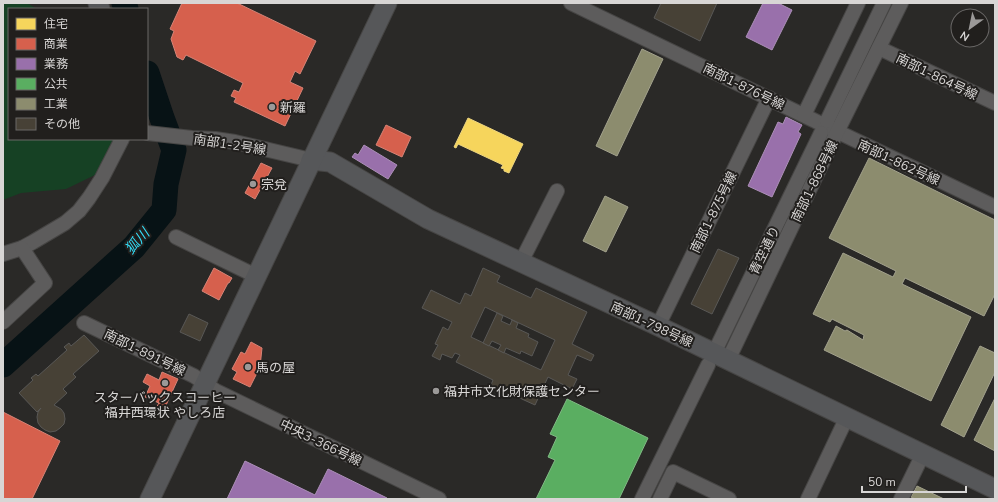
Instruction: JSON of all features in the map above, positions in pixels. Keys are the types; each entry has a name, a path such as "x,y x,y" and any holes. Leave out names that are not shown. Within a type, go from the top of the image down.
{"street":[{"path":"150,499 204,383 387,3"},
{"name":"南部1-876号線","path":"572,3 804,115"},
{"path":"804,115 858,3"},
{"name":"青空通り","path":"722,353 824,127 884,3"},
{"name":"南部1-868号線","path":"722,353 837,132 901,3"},
{"name":"南部1-864号線","path":"879,48 995,103"},
{"name":"南部1-875号線","path":"658,326 769,98"},
{"name":"南部1-862号線","path":"804,115 995,208"},
{"name":"南部1-2号線","path":"148,133 235,142 311,160"},
{"path":"3,254 22,248 64,223 79,211 90,198 102,178 121,140"},
{"name":"南部1-798号線","path":"311,160 330,162 428,219 658,326 722,353 847,417 995,489"},
{"path":"521,262 557,191"},
{"path":"176,237 256,276"},
{"path":"3,322 45,283 22,248"},
{"name":"南部1-891号線","path":"84,323 194,376 204,383"},
{"path":"642,499 708,365"},
{"name":"中央3-366号線","path":"204,383 216,391 439,499"},
{"path":"808,499 847,417"},
{"path":"901,499 923,454"},
{"path":"660,499 673,472 729,499"}],"green space":[{"path":"3,3 27,3 35,8 8,8 8,140 114,140 97,174 66,189 21,193 3,200"}],"building: 住宅":[{"path":"468,118 523,144 509,173 501,168 503,165 458,144 456,148 454,147"}],"building: 商業":[{"path":"182,3 237,3 316,41 300,74 295,71 290,82 303,88 285,126 234,102 236,98 231,96 234,90 239,92 243,83 186,55 183,60 177,57 171,39 174,31 170,29"},
{"path":"386,125 411,137 402,157 376,145"},
{"path":"261,163 272,168 255,199 245,193"},
{"path":"214,268 232,278 219,300 202,291"},
{"path":"251,342 262,348 260,367 250,387 233,379 237,372 232,369 241,352 245,354"},
{"path":"162,372 178,379 162,414 155,410 159,403 145,397 150,386 143,382 147,374 159,380"},
{"path":"3,412 60,441 32,499 3,499"}],"building: 業務":[{"path":"763,3 778,3 792,10 772,50 746,37"},
{"path":"786,117 802,125 798,132 801,134 772,197 748,186 778,122 783,124"},
{"path":"364,145 397,165 388,179 352,157 355,153 358,155"},
{"path":"245,461 315,495 328,469 387,499 227,499"}],"building: 公共":[{"path":"567,399 648,438 619,499 536,499 555,460 548,457 557,437 550,434"}],"building: 工業":[{"path":"642,49 663,59 617,156 596,146"},
{"path":"869,158 995,220 995,294 984,316 905,278 902,284 971,317 931,401 824,350 836,326 845,331 847,330 863,340 864,335 832,319 830,322 813,314 843,253 893,277 896,271 829,238"},
{"path":"605,196 628,207 606,252 583,241"},
{"path":"980,346 995,353 995,372 964,437 941,425"},
{"path":"995,398 995,451 974,440"},
{"path":"917,486 944,499 915,499 911,497"}],"building: その他":[{"path":"661,3 717,3 700,41 654,18"},
{"path":"718,249 739,258 712,314 691,304"},
{"path":"483,268 500,276 497,282 531,298 536,288 587,312 572,344 594,355 591,361 577,355 568,375 577,379 572,389 548,377 535,405 491,385 493,380 456,362 460,355 455,353 452,358 442,354 440,360 432,356 438,345 435,344 443,327 448,330 452,322 422,308 431,290 460,304 465,293 471,296","holes":["485,307 555,340 541,370 471,337"]},
{"path":"497,313 503,316 501,321 510,325 512,320 518,323 516,328 529,334 528,337 538,342 532,356 521,351 520,354 506,348 504,353 498,350 501,345 492,341 489,346 483,343"},
{"path":"189,314 208,323 200,341 180,332"},
{"path":"84,335 99,351 73,374 76,377 63,389 67,393 54,405 61,409 64,413 64,424 56,431 50,432 41,427 38,423 38,412 41,408 37,412 19,393 33,380 31,378 36,374 38,376 67,350 64,347 69,343 71,346"}],"waterway":[{"name":"狐川","path":"124,3 126,8"},
{"name":"狐川","path":"3,365 134,247 164,210 166,184 174,150 148,76"}],"place":[{"name":"新羅","path":"272,107"},
{"name":"宗兌","path":"253,184"},
{"name":"馬の屋","path":"248,367"},
{"name":"スターバックスコーヒー 福井西環状 やしろ店","path":"165,383"},
{"name":"福井市文化財保護センター","path":"436,391"}]}
